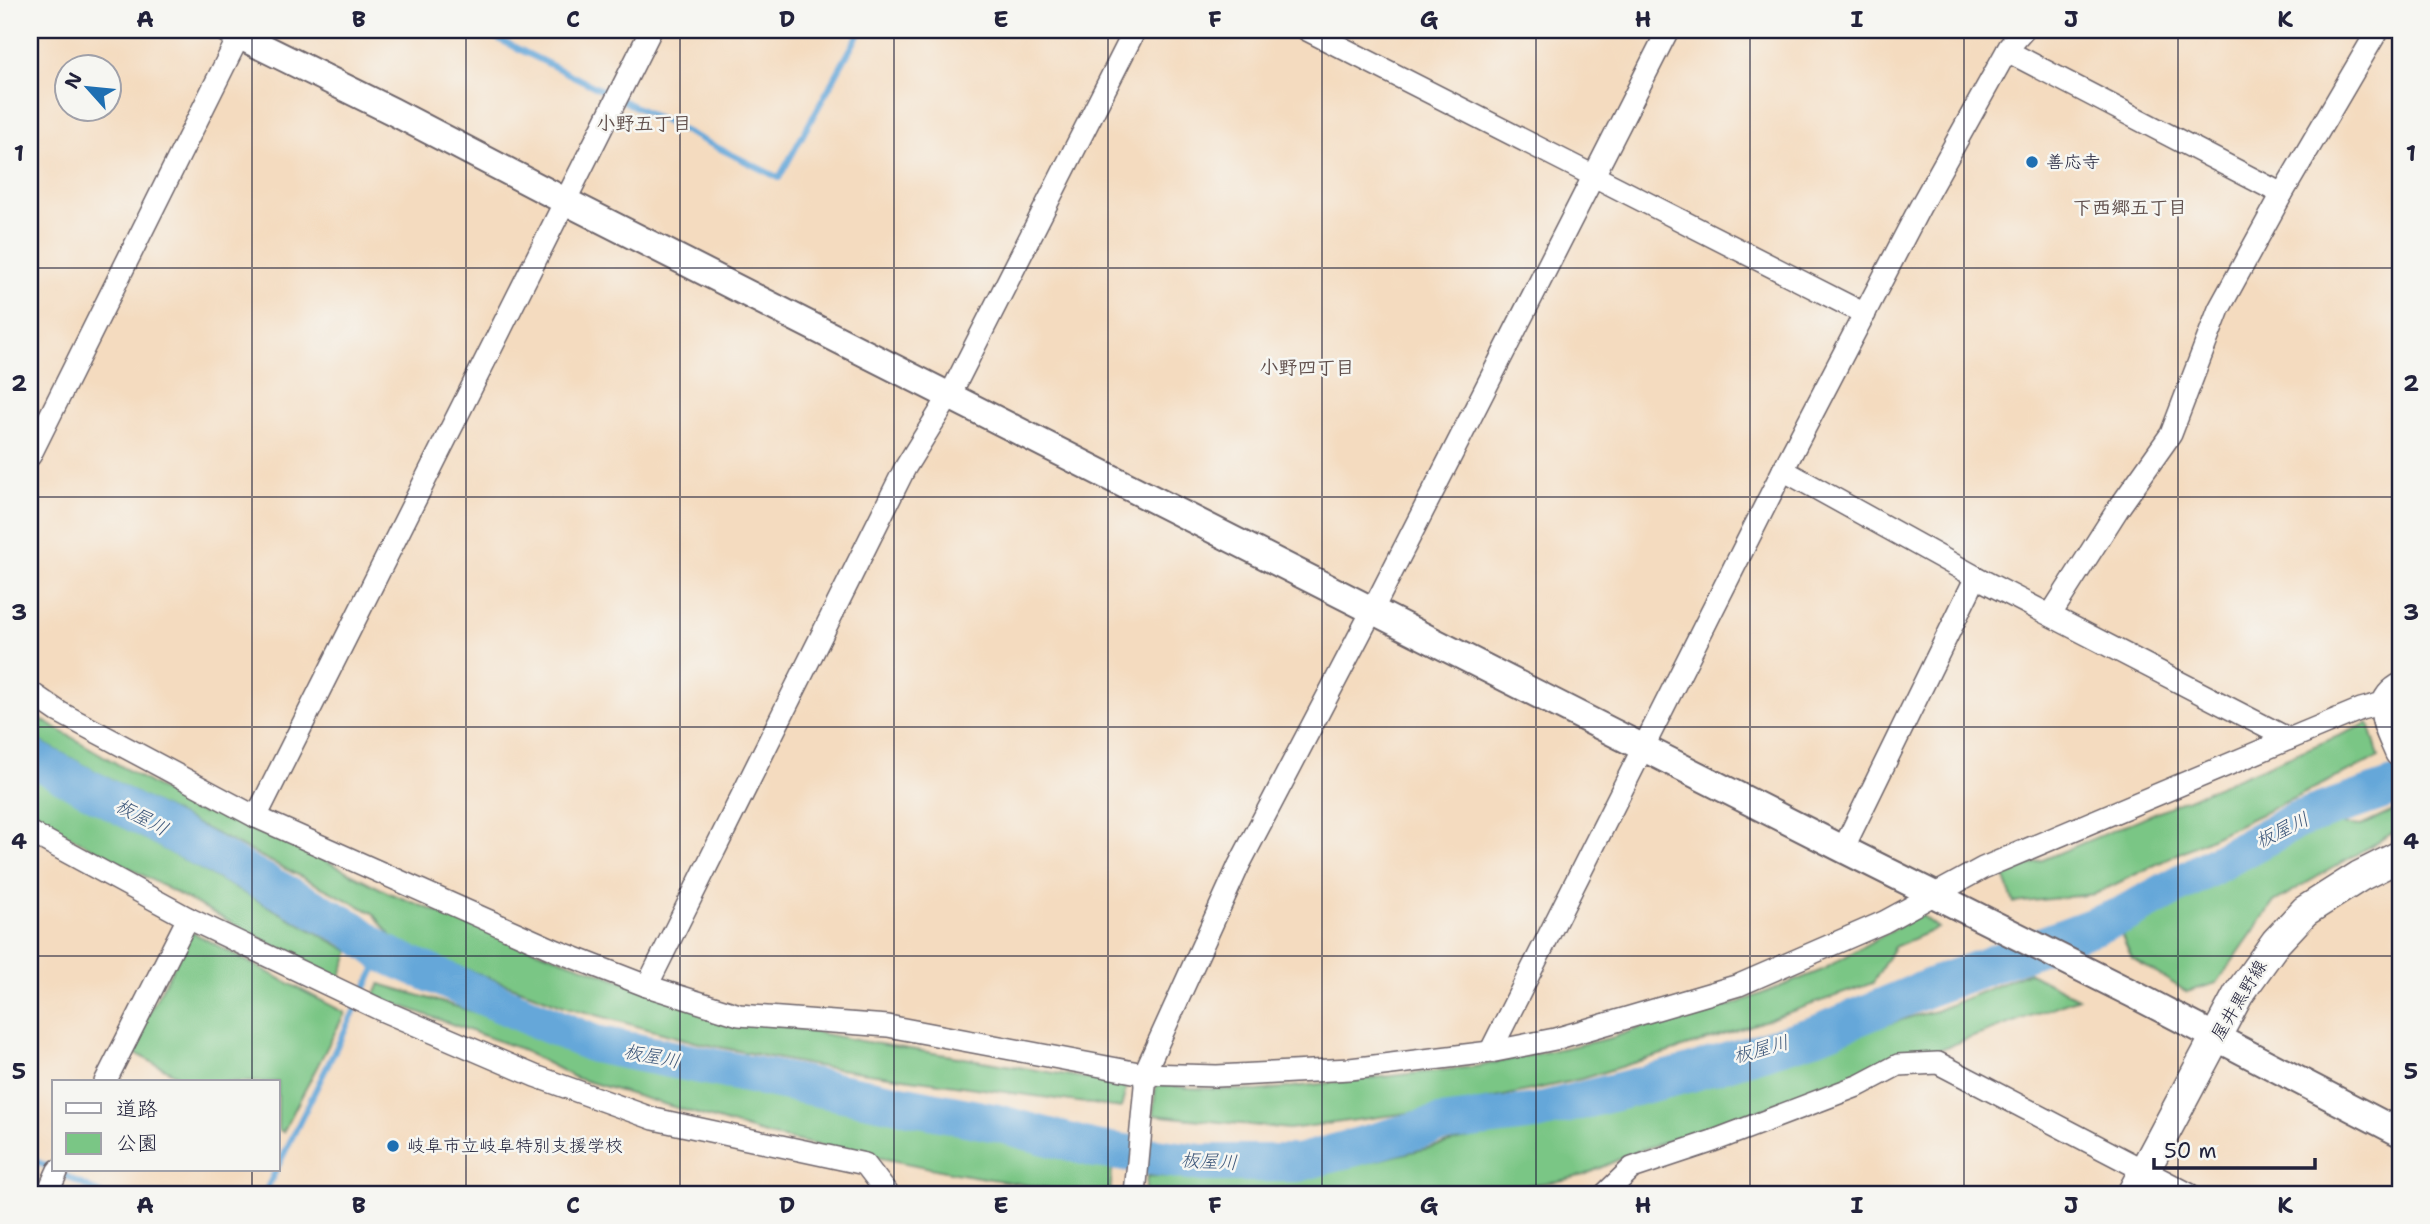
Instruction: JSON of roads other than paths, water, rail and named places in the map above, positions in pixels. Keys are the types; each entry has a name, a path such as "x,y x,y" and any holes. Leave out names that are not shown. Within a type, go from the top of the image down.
{"main road":[{"path":"2391,702 2400,752"},
{"name":"屋井黒野線","path":"2137,1183 2238,995 2276,943 2305,911 2360,876 2400,856"}],"street":[{"path":"256,817 651,30"},
{"path":"647,986 905,468 950,395 1135,30"},
{"path":"1307,30 1864,314"},
{"path":"1136,1194 1144,1080 1238,865 1372,611 1668,30"},
{"path":"1490,1052 1864,314 2007,51 2024,30"},
{"path":"2051,614 2118,509 2171,434 2219,309 2282,194 2378,30"},
{"path":"30,456 236,32 2400,1132"},
{"path":"2007,51 2282,194"},
{"path":"1783,470 1976,577 2289,739"},
{"path":"1843,849 1976,577"},
{"path":"30,692 59,712 256,817 556,951 647,986 739,1015 888,1026 1144,1080 1350,1069 1490,1052 1555,1039 1739,985 1941,897 1983,868 2361,709 2391,702"},
{"path":"30,832 188,918 379,1009 535,1076 654,1119 865,1164 888,1194"},
{"path":"106,1080 188,918"},
{"path":"1605,1194 1632,1168 1860,1086 1898,1065 1938,1063 2137,1183 2189,1194"},
{"path":"47,1194 57,1172"}],"waterway":[{"path":"480,30 779,178 861,30"},
{"name":"板屋川","path":"30,757 352,929 383,953 594,1044 997,1123 1095,1149 1202,1163 1298,1163 1439,1124 1536,1112 1687,1074 1817,1034 1933,986 2121,916 2297,820 2400,785"},
{"path":"280,1162 383,953"},
{"path":"30,1158 52,1169"},
{"path":"58,1172 101,1194"},
{"path":"264,1194 275,1172"}],"place":[{"name":"善応寺","path":"2032,162"},
{"name":"岐阜市立岐阜特別支援学校","path":"393,1146"}],"district":[{"name":"小野五丁目","path":"644,123"},
{"name":"下西郷五丁目","path":"2130,207"},
{"name":"小野四丁目","path":"1307,367"}]}
